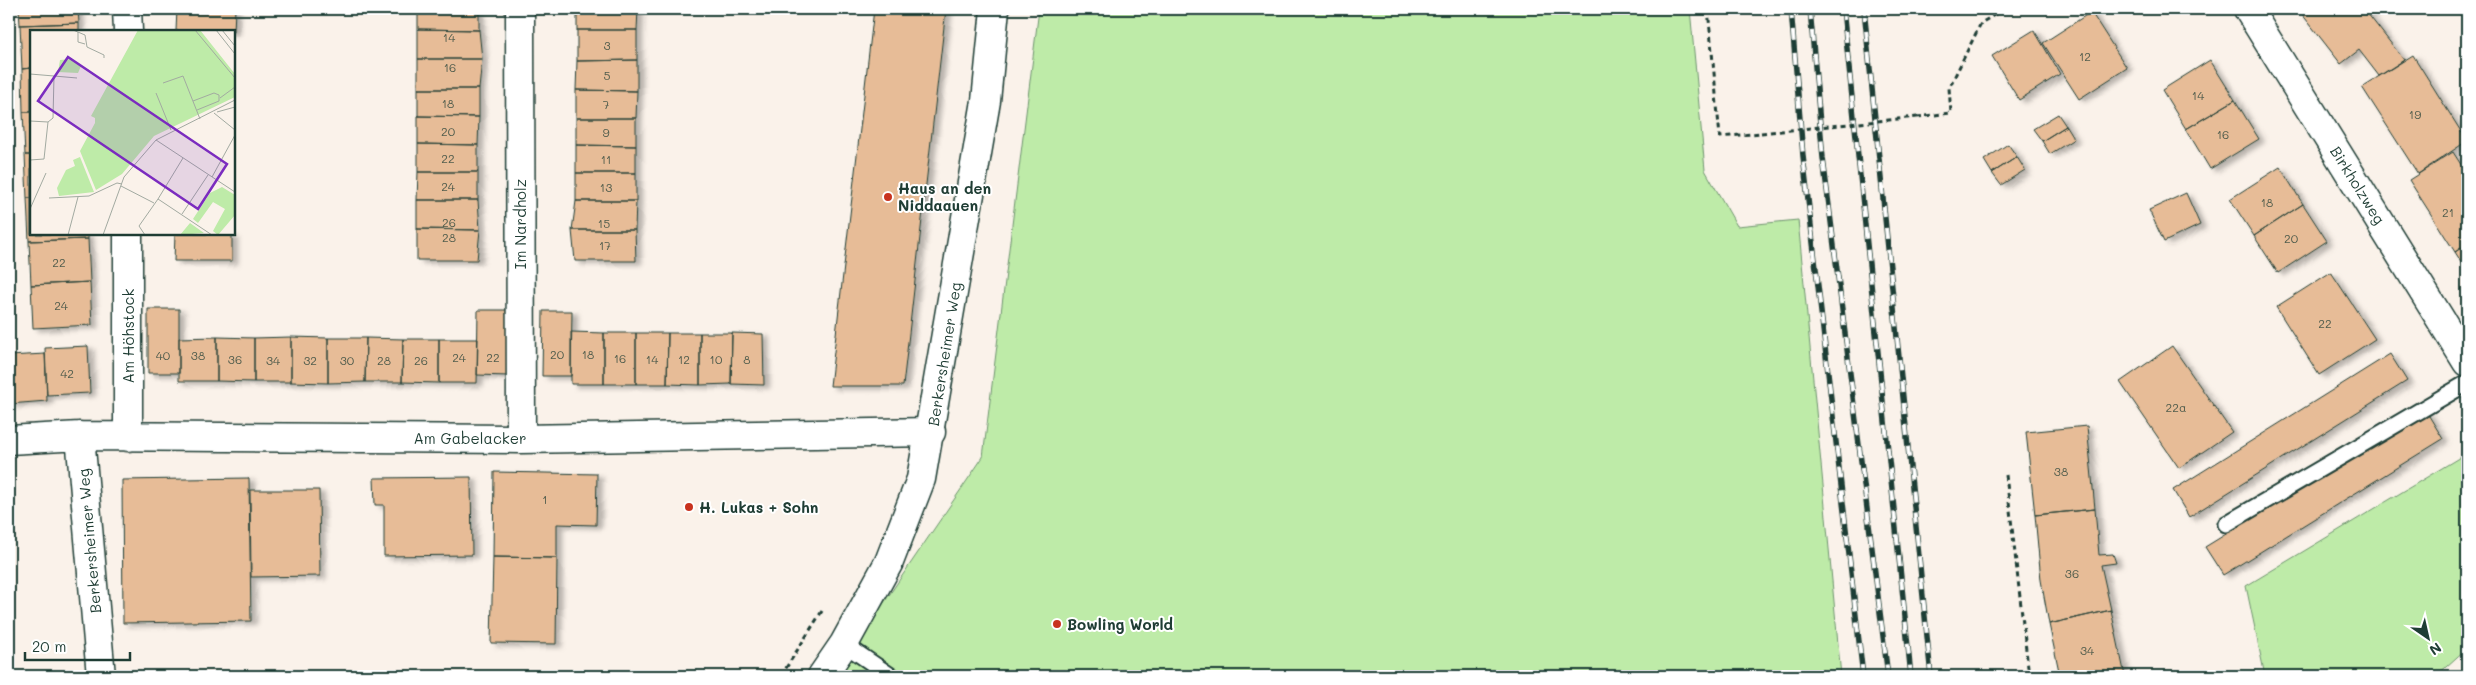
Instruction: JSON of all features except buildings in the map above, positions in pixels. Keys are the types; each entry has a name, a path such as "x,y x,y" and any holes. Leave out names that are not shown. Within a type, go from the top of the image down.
{"street":[{"path":"128,9 128,30"},
{"name":"Im Nardholz","path":"520,9 521,439"},
{"name":"Berkersheimer Weg","path":"822,676 844,644 889,562 921,479 931,432 986,101 995,9"},
{"name":"Birkholzweg","path":"2248,9 2467,362"},
{"name":"Am Höhstock","path":"128,235 128,437"},
{"name":"Am Gabelacker","path":"9,440 80,436 521,439 931,432"},
{"name":"Berkersheimer Weg","path":"80,436 101,676"}],"lane":[{"path":"2226,524 2467,383"},
{"path":"844,644 891,676"}],"path":[{"path":"1708,9 1720,137 1951,113 1949,88 1981,23 2004,9"},
{"path":"2006,475 2029,676"},
{"path":"781,676 823,610"}],"green space":[{"path":"1039,9 1690,9 1705,170 1737,226 1798,220 1841,676 834,676 983,457"},
{"path":"2467,453 2467,648 2436,676 2265,676 2246,586"}],"railway":[{"path":"1791,9 1803,156 1863,676"},
{"path":"1810,9 1823,158 1888,676"},
{"path":"1843,9 1911,676"},
{"path":"1864,9 1931,676"}],"place":[{"name":"Haus an den Niddaauen","path":"888,197"},
{"name":"H. Lukas + Sohn","path":"689,507"},
{"name":"Bowling World","path":"1057,624"}]}
